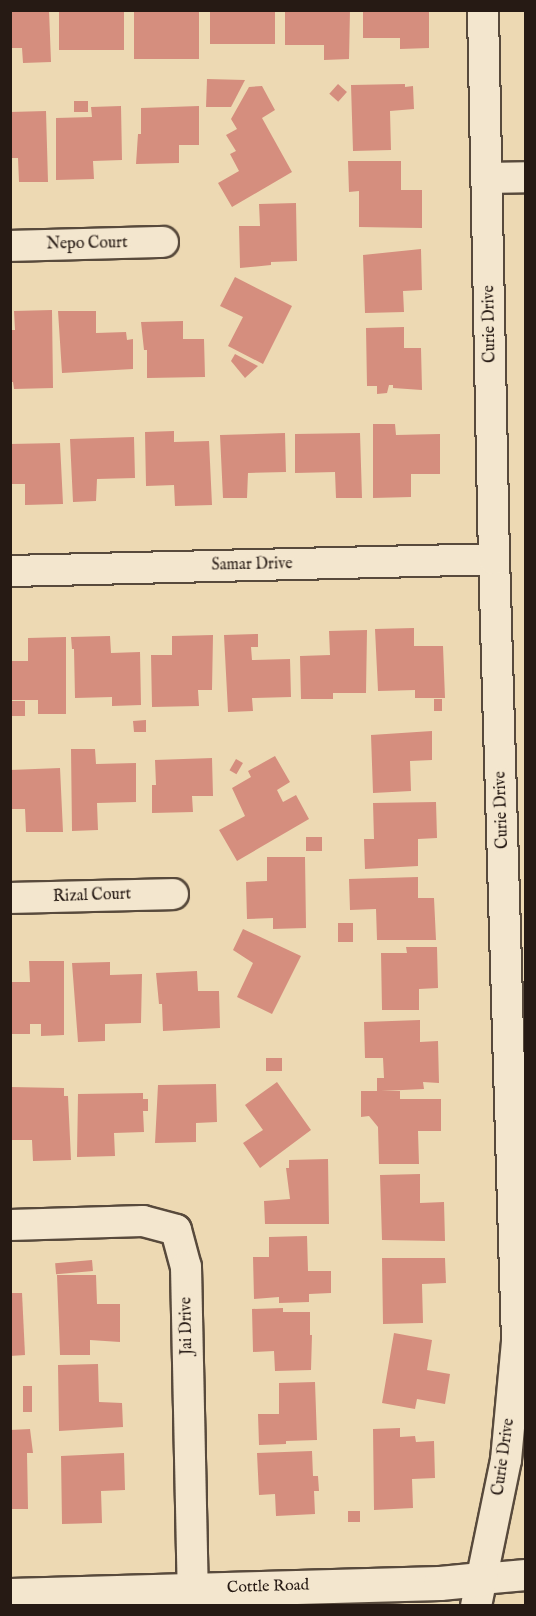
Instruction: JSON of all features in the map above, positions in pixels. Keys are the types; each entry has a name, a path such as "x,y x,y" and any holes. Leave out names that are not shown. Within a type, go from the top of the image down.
{"street":[{"name":"Curie Drive","path":"478,1592 506,1460 517,1341 520,1213 494,559 483,10"},
{"path":"487,178 525,177"},
{"name":"Nepo Court","path":"10,246 163,242"},
{"name":"Samar Drive","path":"10,571 494,559"},
{"name":"Rizal Court","path":"10,898 173,894"},
{"name":"Jai Drive","path":"10,1225 143,1221 176,1230 186,1267 193,1590"},
{"name":"Cottle Road","path":"10,1595 440,1583 478,1592 525,1575"}],"building":[{"path":"10,10 49,10 51,62 23,63 22,48 10,48"},
{"path":"59,10 124,10 124,50 59,50"},
{"path":"134,10 199,10 199,59 134,59"},
{"path":"210,10 275,10 275,44 210,44"},
{"path":"285,10 350,10 349,59 324,60 324,45 285,45"},
{"path":"363,10 429,10 429,48 400,49 400,38 363,38"},
{"path":"207,79 245,80 231,107 206,107"},
{"path":"338,84 347,92 338,102 329,94"},
{"path":"405,84 405,87 413,86 414,109 390,111 391,150 353,151 351,85"},
{"path":"262,86 275,110 262,118 292,172 232,207 218,183 239,171 230,154 236,151 226,135 237,129 231,119 249,87"},
{"path":"74,101 88,101 88,112 74,112"},
{"path":"121,106 122,160 93,161 94,179 56,180 56,118 92,117 91,107"},
{"path":"199,106 199,145 179,145 179,163 136,164 138,134 141,134 141,108"},
{"path":"46,111 48,182 19,182 18,158 10,158 10,112"},
{"path":"348,161 401,161 401,190 422,190 422,228 359,227 359,191 349,192"},
{"path":"296,203 297,261 271,262 271,265 240,268 239,226 260,226 259,204"},
{"path":"421,249 422,290 403,291 404,312 365,313 363,255"},
{"path":"235,277 292,306 263,364 228,346 243,317 220,306"},
{"path":"52,310 53,388 14,389 13,382 10,382 10,330 15,330 14,311"},
{"path":"58,311 96,311 96,333 126,332 127,340 133,339 133,369 62,373"},
{"path":"183,321 183,339 204,339 205,377 147,378 147,350 144,350 141,322"},
{"path":"404,327 404,348 421,348 422,390 393,388 393,385 389,385 387,393 377,394 377,386 367,386 366,328"},
{"path":"235,354 258,366 245,378 231,361"},
{"path":"373,424 395,424 396,435 440,434 440,474 411,474 411,497 373,498"},
{"path":"174,431 174,442 209,441 212,505 175,506 174,485 146,486 145,432"},
{"path":"285,433 286,472 248,473 247,498 223,498 220,435"},
{"path":"360,433 362,498 336,498 335,472 295,473 295,434"},
{"path":"134,437 135,478 97,479 96,501 73,502 70,439"},
{"path":"60,443 63,504 25,505 25,484 10,484 10,444"},
{"path":"414,628 414,646 443,646 445,698 415,698 415,690 378,691 375,629"},
{"path":"367,630 366,693 333,693 333,699 301,699 300,656 330,655 329,631"},
{"path":"258,634 258,647 251,647 252,660 290,659 291,697 252,698 253,711 228,712 224,635"},
{"path":"213,635 212,690 198,690 199,706 152,707 151,655 172,655 172,636"},
{"path":"110,636 111,653 140,652 141,705 112,706 112,697 75,698 74,649 72,649 71,637"},
{"path":"66,637 66,714 38,714 38,700 10,700 10,661 28,661 28,638"},
{"path":"434,699 442,699 442,711 434,711"},
{"path":"10,701 25,701 25,716 10,716"},
{"path":"146,720 146,732 134,732 133,721"},
{"path":"432,731 432,760 410,761 411,791 373,793 371,735"},
{"path":"71,749 95,749 96,764 136,763 136,802 97,803 98,830 72,831"},
{"path":"275,756 290,782 277,790 283,802 296,795 309,819 237,861 219,830 245,816 232,788 251,777 248,771"},
{"path":"212,758 213,796 192,796 193,812 152,813 152,785 156,785 155,760"},
{"path":"236,759 243,763 236,774 230,770"},
{"path":"60,768 63,832 26,832 25,809 10,809 10,770"},
{"path":"436,802 437,838 418,839 418,866 365,869 364,839 374,839 373,803"},
{"path":"306,837 322,837 322,851 306,851"},
{"path":"267,857 305,857 306,928 273,929 273,918 247,919 246,882 267,881"},
{"path":"418,877 418,898 434,898 436,940 377,940 376,909 350,910 349,879"},
{"path":"338,923 353,923 353,942 338,942"},
{"path":"243,929 301,956 272,1014 237,997 253,963 233,950"},
{"path":"406,947 437,947 438,988 419,989 419,1010 382,1010 381,953 407,953"},
{"path":"29,961 64,961 64,1035 41,1036 41,1024 30,1024 30,1034 10,1034 10,982 30,982"},
{"path":"110,962 110,975 142,974 141,1023 105,1024 105,1041 78,1042 72,963"},
{"path":"197,971 198,991 219,991 220,1028 163,1031 162,1004 159,1004 156,973"},
{"path":"420,1020 420,1042 438,1041 439,1083 423,1082 424,1089 381,1091 400,1091 400,1099 441,1099 441,1131 418,1131 419,1164 379,1164 378,1127 369,1116 361,1117 361,1091 377,1091 377,1078 384,1078 383,1058 365,1058 364,1022"},
{"path":"266,1058 282,1058 282,1071 266,1071"},
{"path":"277,1082 311,1130 260,1168 243,1143 263,1130 245,1105"},
{"path":"216,1084 217,1122 196,1123 196,1142 155,1143 158,1085"},
{"path":"10,1087 64,1088 64,1096 68,1096 71,1160 33,1161 32,1140 10,1140"},
{"path":"143,1093 143,1099 148,1099 148,1111 143,1111 144,1132 114,1133 115,1156 77,1157 78,1094"},
{"path":"328,1159 329,1224 265,1224 264,1201 290,1199 286,1168 289,1168 289,1160"},
{"path":"420,1174 420,1203 444,1202 445,1241 382,1240 380,1175"},
{"path":"307,1236 308,1271 331,1271 331,1293 309,1294 309,1302 279,1303 279,1297 254,1299 253,1257 269,1257 269,1237"},
{"path":"382,1258 445,1258 446,1283 422,1284 423,1323 383,1324"},
{"path":"92,1260 93,1271 56,1274 55,1263"},
{"path":"57,1275 96,1275 97,1304 120,1304 120,1342 90,1340 90,1355 60,1355"},
{"path":"10,1293 22,1293 25,1355 10,1356"},
{"path":"283,1308 283,1312 310,1312 311,1370 275,1371 274,1351 253,1352 252,1309"},
{"path":"394,1333 432,1340 427,1370 450,1374 445,1404 417,1399 415,1409 382,1403"},
{"path":"98,1364 99,1402 122,1403 123,1427 59,1431 58,1365"},
{"path":"315,1382 317,1440 259,1445 258,1414 279,1414 279,1383"},
{"path":"23,1386 32,1386 32,1412 23,1412"},
{"path":"400,1428 400,1437 415,1436 416,1442 434,1441 435,1478 412,1479 413,1508 374,1510 373,1429"},
{"path":"30,1429 33,1453 27,1453 28,1509 10,1509 10,1430"},
{"path":"312,1451 313,1476 318,1476 319,1491 314,1491 315,1514 276,1516 275,1494 259,1495 257,1453"},
{"path":"124,1453 125,1490 101,1491 102,1523 62,1524 61,1456"},
{"path":"348,1511 360,1511 360,1522 348,1522"}]}
